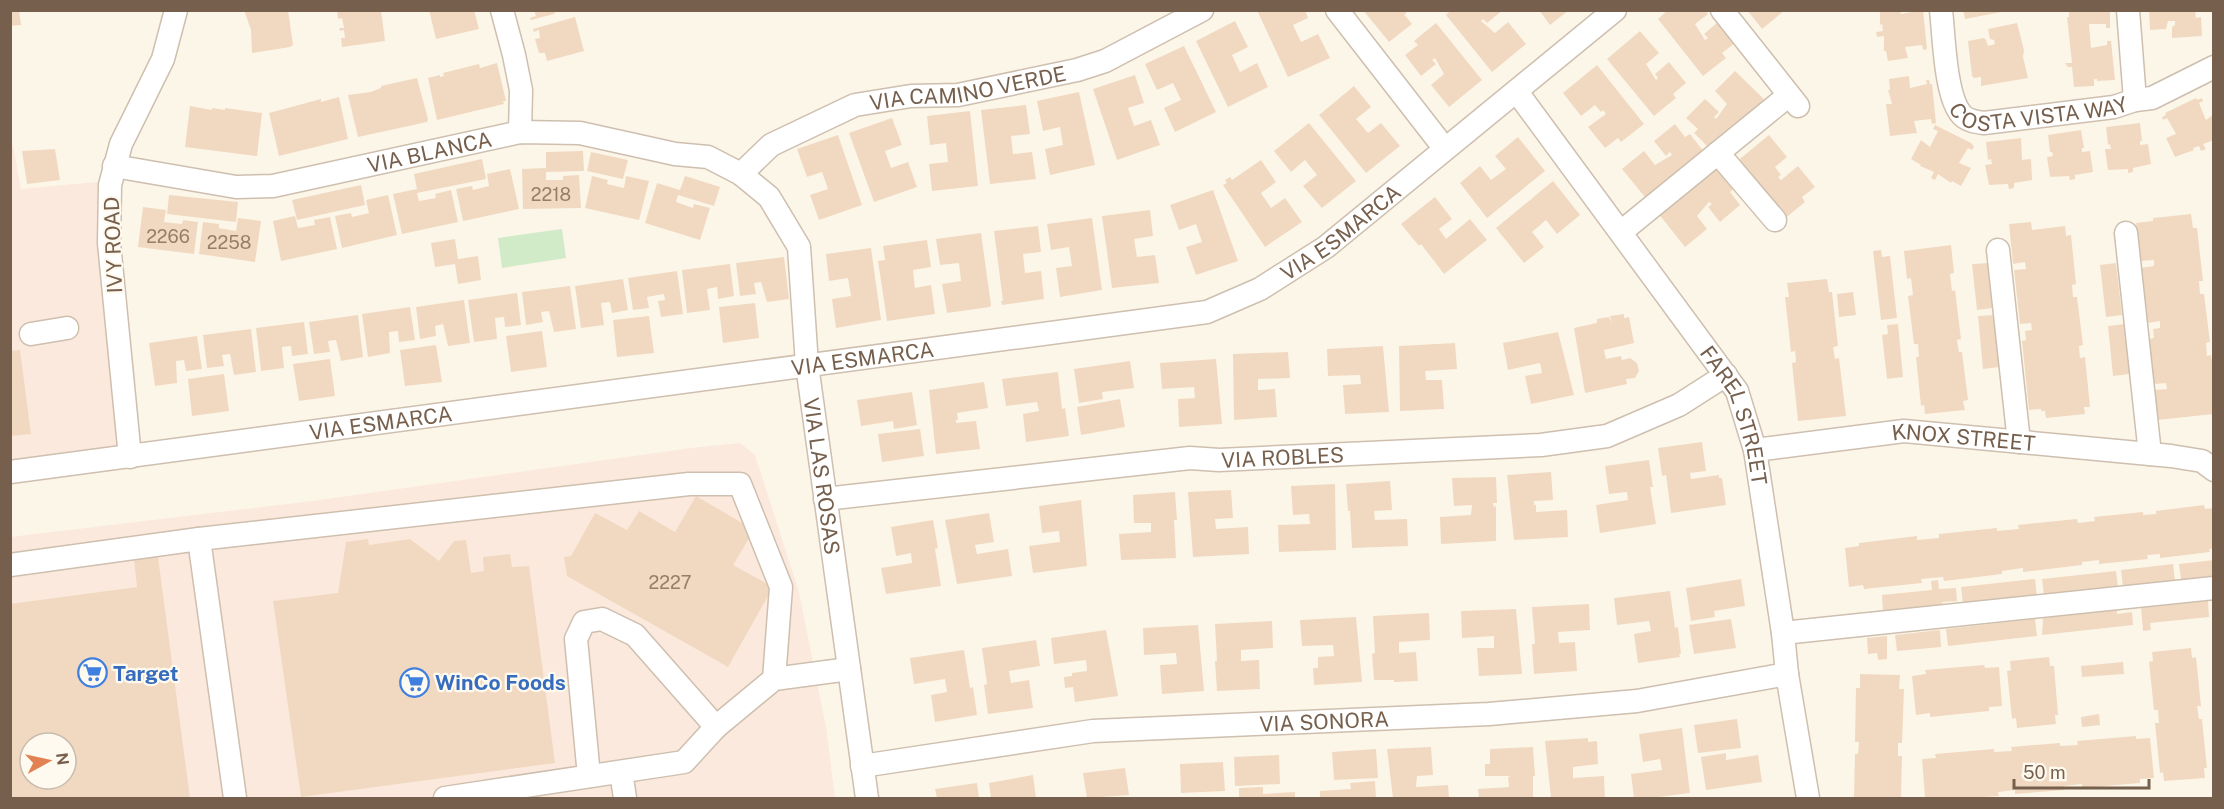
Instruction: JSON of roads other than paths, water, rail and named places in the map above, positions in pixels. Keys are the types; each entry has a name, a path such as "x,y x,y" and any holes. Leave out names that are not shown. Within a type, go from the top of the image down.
{"street":[{"name":"IVY ROAD","path":"130,457 109,243 108,205 114,166 121,144 163,59 176,10"},
{"path":"502,10 514,55 520,90 519,132"},
{"name":"VIA CAMINO VERDE","path":"741,174 771,144 855,105 911,96 958,95 1077,70 1104,61 1202,10"},
{"path":"1337,10 1445,148"},
{"name":"VIA ESMARCA","path":"10,472 1207,312 1260,289 1326,247 1615,10"},
{"path":"1621,232 1718,153 1794,101 1722,10"},
{"name":"COSTA VISTA WAY","path":"1941,10 1951,95 1960,113 1968,120 1984,123 2114,107 2135,100 2152,98 2214,67"},
{"path":"2128,10 2135,100"},
{"name":"FAREL STREET","path":"1517,92 1737,391 1755,450 1783,633 1787,674 1808,798"},
{"name":"VIA BLANCA","path":"114,166 236,187 273,186 519,132 580,133 675,154 708,157 741,174"},
{"path":"1718,153 1775,220"},
{"name":"VIA LAS ROSAS","path":"741,174 769,197 799,247 807,364 867,798"},
{"path":"2126,233 2161,455"},
{"path":"1998,250 2019,442"},
{"path":"31,334 66,328"},
{"name":"VIA ROBLES","path":"825,500 1190,458 1220,460 1541,445 1607,436 1679,405 1726,375"},
{"name":"KNOX STREET","path":"1755,450 1904,431 2161,455 2202,461 2214,470"},
{"path":"10,566 199,539 689,484 740,484 781,587 774,679"},
{"path":"199,539 235,798"},
{"path":"1783,633 2214,588"},
{"path":"589,776 576,639 584,622 602,619 635,635 716,727"},
{"path":"445,798 684,762 716,727 774,679 849,669"},
{"name":"VIA SONORA","path":"862,766 1093,731 1489,714 1637,701 1787,674"},
{"path":"621,771 625,798"}],"place":[{"name":"Target","path":"92,673"},
{"name":"WinCo Foods","path":"414,682"}]}
